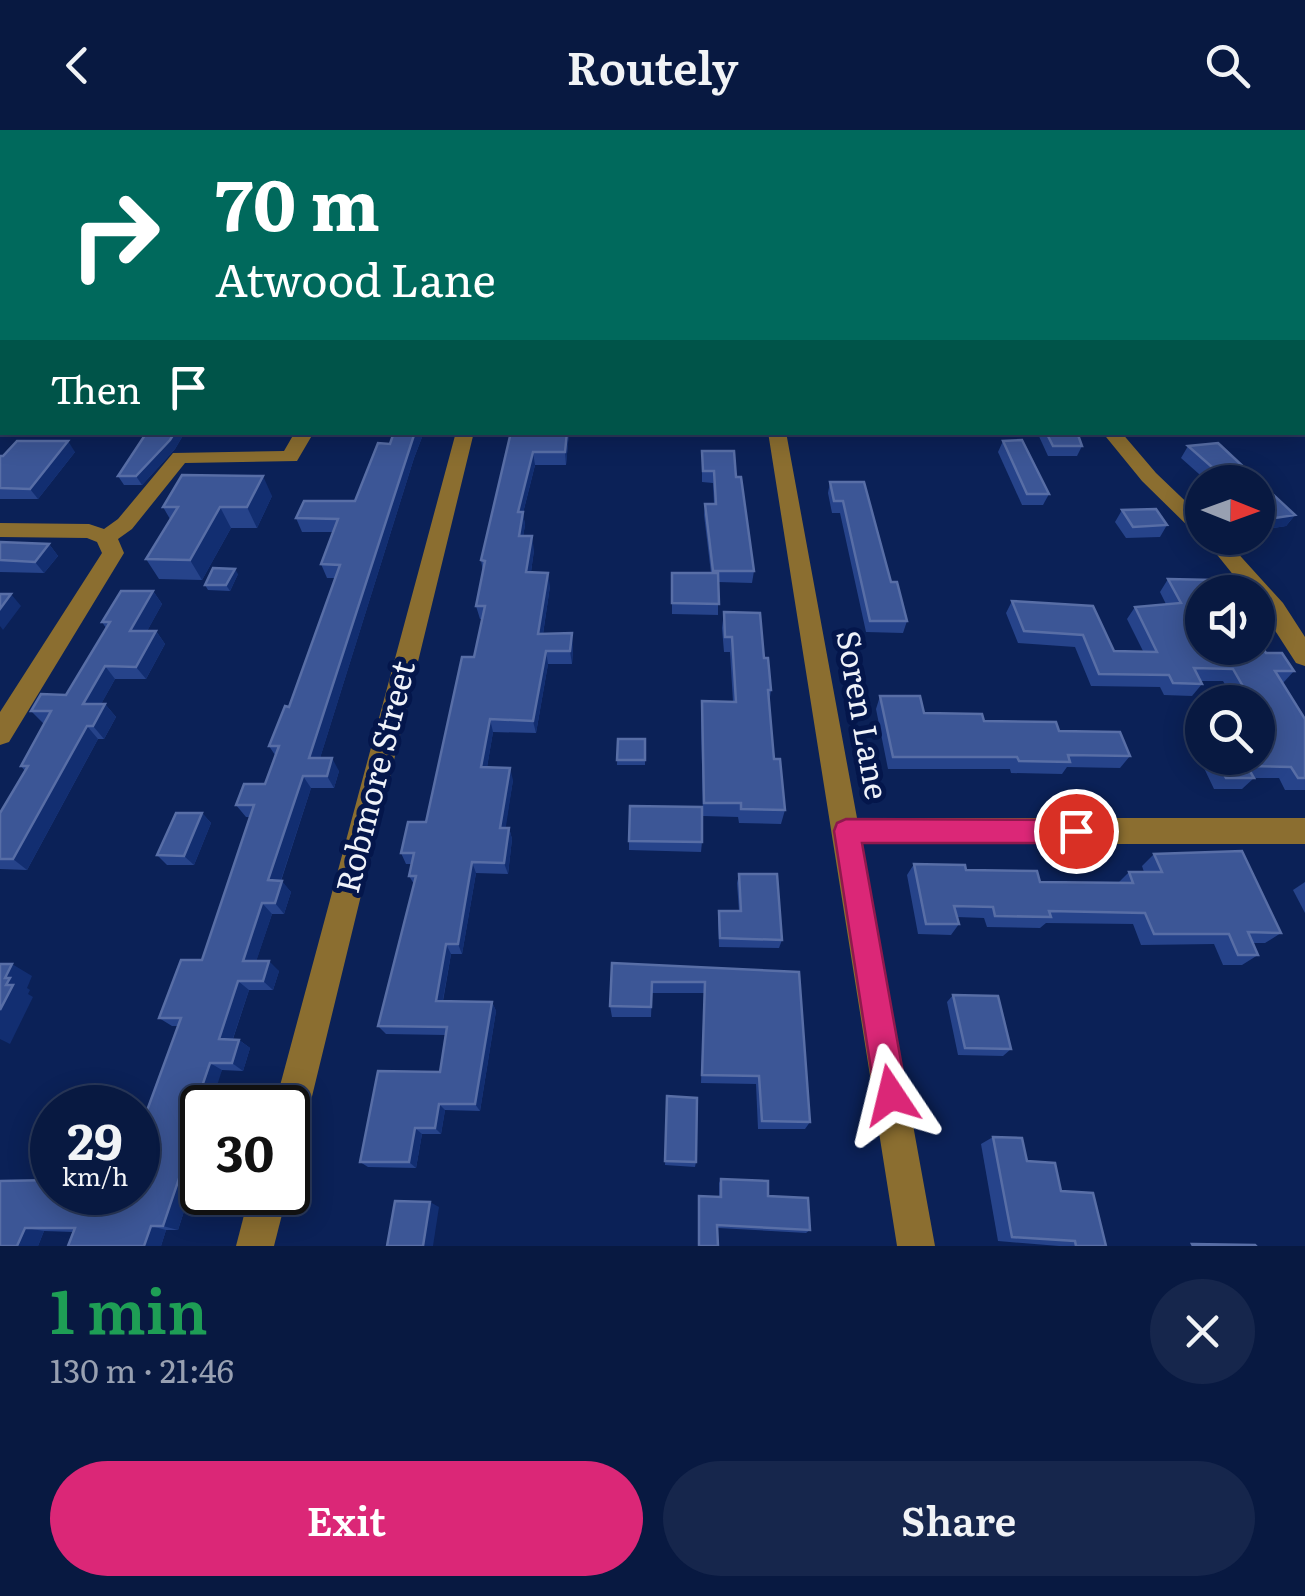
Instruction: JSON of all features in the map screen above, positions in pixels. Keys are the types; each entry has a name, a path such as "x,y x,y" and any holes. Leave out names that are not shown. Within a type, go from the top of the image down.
{"street":[{"path":"106,537 126,524 180,456 290,456 304,435"},
{"name":"Robmore Street","path":"297,1085 465,435"},
{"name":"Soren Lane","path":"779,435 916,1246"},
{"path":"1114,435 1185,512"},
{"path":"0,530 89,531 106,537 113,546 112,559 0,734"},
{"path":"1227,555 1275,610 1305,657"},
{"path":"846,831 1305,832"},
{"path":"255,1246 263,1215"}],"building":[{"path":"145,435 173,435 136,476 118,476"},
{"path":"393,435 414,435 309,758 332,758 327,776 303,776 268,880 282,881 275,903 262,903 243,961 269,961 263,981 238,981 219,1039 239,1040 232,1063 210,1063 202,1085 180,1085 180,1176 163,1226 151,1226 144,1246 68,1246 75,1228 25,1228 17,1246 0,1246 0,1181 30,1180 30,1215 160,1215 160,1085 156,1085 181,1018 159,1018 181,960 202,960 254,805 236,805 244,784 265,784 279,746 269,746 285,706 289,707 340,565 321,564 338,519 296,518 304,501 355,501 378,443 390,444"},
{"path":"510,435 567,435 565,452 533,452 518,512 523,512 519,536 532,536 526,572 548,573 538,634 572,633 570,651 546,651 533,721 490,719 481,767 510,768 500,828 509,828 504,863 472,862 458,944 446,944 436,1001 492,1002 475,1104 439,1104 435,1128 415,1128 409,1162 360,1162 378,1071 440,1072 447,1027 378,1026 416,876 409,876 414,853 401,853 408,822 426,822 462,657 474,657 485,606 476,606 485,561 481,560"},
{"path":"1048,435 1078,435 1082,446 1053,446"},
{"path":"1022,440 1049,494 1027,494 1003,441"},
{"path":"17,441 68,441 30,489 0,488 0,456"},
{"path":"1218,443 1242,465 1210,465 1188,446"},
{"path":"702,451 734,451 754,571 713,571 705,504 716,504 714,471 703,471"},
{"path":"182,475 263,476 247,507 220,507 190,560 146,559 178,507 163,507"},
{"path":"830,482 864,482 891,582 897,582 907,621 870,621 843,501 834,501"},
{"path":"1275,496 1295,515 1275,518"},
{"path":"1156,509 1167,525 1133,527 1122,510"},
{"path":"0,542 49,544 35,562 0,560"},
{"path":"213,568 235,569 226,585 205,585"},
{"path":"672,573 718,573 719,604 672,603"},
{"path":"1168,579 1185,579 1185,665 1275,665 1275,653 1282,653 1294,671 1275,671 1305,719 1305,778 1298,778 1291,767 1275,767 1275,685 1242,685 1233,669 1194,668 1202,684 1173,683 1169,675 1099,674 1083,635 1024,631 1012,601 1093,606 1114,651 1157,652 1135,607 1181,603"},
{"path":"121,591 153,591 130,631 156,631 136,667 105,666 83,704 105,704 93,726 87,726 13,859 0,859 0,813 28,766 21,766 51,711 31,711 41,694 66,695 110,622 102,622"},
{"path":"0,594 11,594 0,609"},
{"path":"724,612 760,613 764,658 768,658 774,759 780,759 785,810 741,809 741,803 704,803 702,701 736,702 732,637 725,637"},
{"path":"880,696 920,696 924,713 982,714 984,721 1056,722 1059,731 1120,732 1130,756 1068,755 1070,762 1019,761 1017,757 893,757"},
{"path":"618,739 645,739 645,760 617,760"},
{"path":"1224,775 1254,778 1226,778"},
{"path":"630,806 702,807 702,842 629,841"},
{"path":"176,813 202,813 184,856 157,855"},
{"path":"1242,851 1281,933 1248,932 1258,955 1238,955 1229,934 1154,934 1145,913 1049,911 1051,917 995,916 993,907 954,906 959,924 926,924 914,864 965,865 966,870 1037,871 1040,882 1133,883 1129,872 1162,872 1154,854"},
{"path":"739,874 777,874 782,940 720,938 719,911 741,911"},
{"path":"612,963 799,972 810,1122 762,1121 759,1076 702,1075 705,982 652,982 651,1007 610,1006"},
{"path":"0,964 12,964 5,978 10,978 6,985 13,985 0,1010"},
{"path":"953,995 998,996 1011,1049 965,1048"},
{"path":"667,1096 697,1098 696,1162 665,1161"},
{"path":"993,1137 1022,1138 1027,1161 1055,1163 1061,1191 1093,1193 1106,1246 1012,1237"},
{"path":"721,1179 768,1181 768,1196 808,1198 810,1230 717,1225 718,1246 699,1246 699,1196 721,1197"},
{"path":"395,1201 430,1202 423,1246 387,1246"},
{"path":"1255,1245 1256,1246 1193,1246"}],"route":[{"path":"891,1095 846,831 1076,831"}]}
